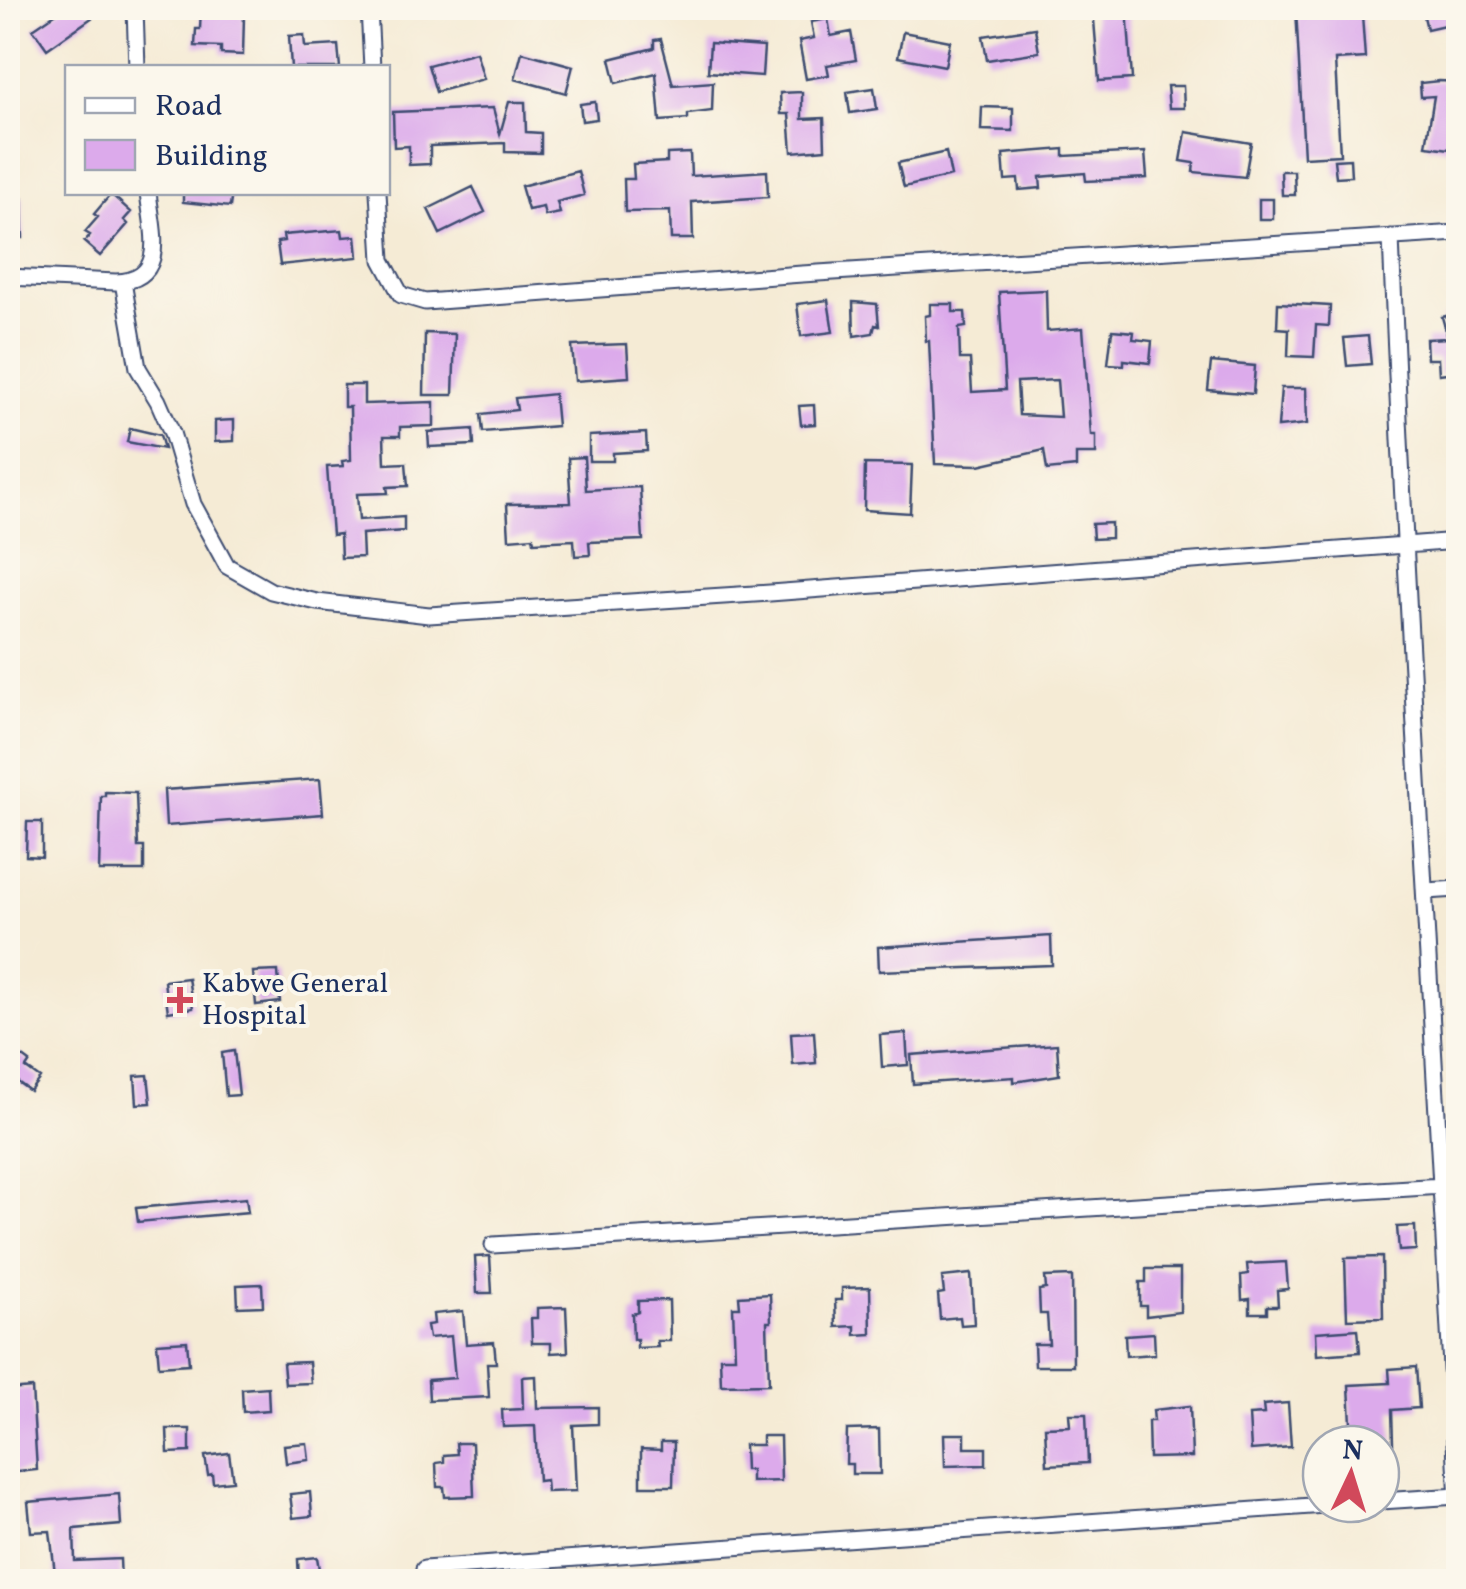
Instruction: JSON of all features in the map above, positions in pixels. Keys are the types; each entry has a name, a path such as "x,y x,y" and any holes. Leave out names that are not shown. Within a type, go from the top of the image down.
{"street":[{"path":"136,8 138,65"},
{"path":"369,8 372,65"},
{"path":"8,277 123,282 144,276 151,264 153,243 148,195"},
{"path":"378,195 382,260 401,295 425,302 1458,233"},
{"path":"1390,237 1403,544 1451,1185 1458,1498 1401,1500"},
{"path":"123,282 138,368 172,433 193,504 227,566 271,591 318,602 429,615 1458,541"},
{"path":"1426,891 1458,889"},
{"path":"493,1246 1451,1185"},
{"path":"424,1568 1301,1507"}],"building":[{"path":"64,8 86,8 93,17 47,49 33,29"},
{"path":"201,8 226,9 226,15 244,15 243,55 221,54 221,47 195,46"},
{"path":"1093,8 1127,8 1132,79 1099,81"},
{"path":"1296,8 1332,8 1333,17 1362,15 1365,58 1335,60 1340,155 1304,157"},
{"path":"1422,8 1458,8 1458,22 1427,29"},
{"path":"828,19 831,36 851,32 856,60 827,65 829,75 806,79 799,41 814,38 811,22"},
{"path":"1035,28 1039,52 987,60 983,36"},
{"path":"903,32 950,41 945,66 898,57"},
{"path":"304,35 305,47 338,45 340,65 291,65 289,36"},
{"path":"661,39 673,85 713,82 712,111 688,114 688,119 660,121 656,73 616,83 610,59 654,48 654,40"},
{"path":"710,43 764,47 762,76 708,72"},
{"path":"476,52 484,79 436,92 428,65"},
{"path":"522,52 573,66 566,93 515,79"},
{"path":"1458,82 1458,150 1426,146 1434,96 1421,97 1420,83"},
{"path":"1167,86 1183,86 1184,108 1169,108"},
{"path":"874,88 877,109 850,113 847,92"},
{"path":"802,92 802,119 824,118 825,149 792,152 789,114 781,114 780,93"},
{"path":"509,102 525,102 526,132 541,133 541,153 505,152 505,143 430,146 430,164 409,165 409,146 394,147 393,112 493,108 500,134"},
{"path":"595,102 597,119 582,121 580,104"},
{"path":"982,107 1013,108 1013,131 981,130"},
{"path":"1186,132 1251,143 1245,177 1193,172 1194,163 1181,161"},
{"path":"1064,149 1064,156 1145,152 1147,178 1086,181 1085,173 1040,177 1041,188 1019,190 1018,179 1005,180 1003,154"},
{"path":"946,152 951,176 904,187 898,163"},
{"path":"690,153 691,176 767,171 768,197 692,202 693,239 671,239 670,211 625,212 624,179 634,179 633,164 667,162 667,154"},
{"path":"1350,159 1351,176 1336,177 1334,160"},
{"path":"578,171 584,195 557,202 560,213 545,216 543,207 528,210 521,186"},
{"path":"1281,171 1294,171 1295,195 1282,195"},
{"path":"473,187 485,212 440,234 428,209"},
{"path":"110,195 131,212 124,220 128,224 100,256 84,242 90,235 85,232 98,217 94,214"},
{"path":"183,195 232,195 230,207 183,202"},
{"path":"22,198 23,238 8,238 8,199"},
{"path":"1259,199 1273,199 1273,219 1259,219"},
{"path":"342,230 343,237 356,236 358,257 280,265 277,242 284,241 283,235"},
{"path":"1046,290 1047,331 1083,328 1091,435 1096,435 1096,454 1076,454 1076,467 1047,470 1044,450 979,465 935,464 925,316 930,315 930,304 953,304 953,312 965,312 966,327 959,328 960,359 970,359 972,392 1005,390 999,292","holes":["1057,380 1060,417 1019,415 1017,382"]},
{"path":"828,300 833,332 801,336 797,304"},
{"path":"853,302 877,304 879,326 875,325 873,333 854,336"},
{"path":"1278,303 1330,306 1329,326 1316,325 1314,357 1288,356 1289,329 1277,328"},
{"path":"1458,313 1455,372 1439,374 1438,359 1427,359 1426,339 1448,338 1442,317"},
{"path":"1112,330 1134,332 1133,339 1152,341 1150,363 1124,360 1124,365 1108,364"},
{"path":"425,333 455,334 453,395 424,395"},
{"path":"1368,336 1371,364 1347,366 1344,338"},
{"path":"627,344 629,377 575,381 572,346"},
{"path":"1211,362 1255,366 1253,394 1208,390"},
{"path":"344,385 364,385 364,404 434,402 434,426 400,427 400,436 384,436 385,464 406,463 408,486 387,487 388,493 357,494 359,520 404,517 404,531 362,534 363,557 341,558 340,534 332,535 327,467 343,466 342,461 351,460 350,407 344,407"},
{"path":"1281,388 1306,388 1307,424 1278,427"},
{"path":"554,394 557,426 483,432 481,414 517,410 515,398"},
{"path":"814,405 815,424 801,425 799,406"},
{"path":"234,420 234,441 215,442 215,421"},
{"path":"130,428 160,435 164,449 127,442"},
{"path":"473,429 474,445 429,447 428,432"},
{"path":"646,433 647,451 613,453 613,461 589,461 589,436"},
{"path":"584,457 586,490 640,487 643,540 589,542 590,555 575,556 574,540 509,539 507,504 571,503 568,458"},
{"path":"865,464 912,465 910,513 864,510"},
{"path":"1111,523 1111,538 1093,539 1092,524"},
{"path":"320,779 323,814 166,826 164,790"},
{"path":"105,792 136,793 138,847 144,847 144,871 99,871 101,796"},
{"path":"27,822 42,822 42,857 26,856"},
{"path":"1051,936 1052,965 879,971 878,947"},
{"path":"278,971 280,1002 256,1005 253,972"},
{"path":"188,978 193,1008 168,1012 164,981"},
{"path":"814,1032 816,1063 793,1065 791,1033"},
{"path":"906,1033 908,1065 882,1067 880,1035"},
{"path":"1057,1044 1059,1075 1014,1082 1014,1077 913,1084 911,1055"},
{"path":"15,1051 30,1062 26,1068 40,1078 30,1091 8,1075 8,1062"},
{"path":"234,1051 239,1095 226,1096 222,1053"},
{"path":"148,1075 151,1103 137,1104 135,1076"},
{"path":"246,1198 248,1212 138,1222 136,1208"},
{"path":"1415,1226 1416,1250 1399,1251 1397,1227"},
{"path":"490,1256 492,1293 477,1293 475,1257"},
{"path":"1382,1257 1383,1318 1347,1319 1345,1258"},
{"path":"1286,1262 1288,1289 1277,1290 1278,1306 1267,1306 1267,1313 1250,1313 1250,1299 1242,1300 1241,1275 1248,1274 1247,1264"},
{"path":"1146,1269 1180,1269 1180,1312 1146,1316 1146,1306 1140,1306 1140,1282 1146,1282"},
{"path":"971,1274 974,1324 961,1325 960,1317 940,1319 938,1294 944,1293 942,1277"},
{"path":"1072,1276 1073,1366 1035,1366 1034,1344 1049,1344 1047,1314 1040,1314 1039,1290 1046,1289 1045,1277"},
{"path":"262,1284 263,1306 238,1307 237,1285"},
{"path":"870,1287 871,1334 855,1335 855,1326 836,1327 835,1300 842,1300 842,1288"},
{"path":"770,1294 769,1384 721,1385 720,1357 735,1357 733,1307 740,1307 739,1296"},
{"path":"669,1300 670,1341 657,1341 658,1347 637,1348 632,1314 638,1312 638,1301"},
{"path":"566,1307 568,1352 551,1353 551,1343 532,1343 531,1318 537,1318 537,1308"},
{"path":"463,1311 466,1344 494,1342 496,1363 487,1363 489,1397 429,1400 428,1380 455,1378 451,1336 429,1338 427,1325 434,1324 433,1314"},
{"path":"1358,1329 1360,1352 1317,1355 1316,1332"},
{"path":"1154,1333 1155,1354 1126,1356 1125,1335"},
{"path":"187,1341 189,1364 159,1366 157,1343"},
{"path":"309,1362 311,1383 285,1384 283,1363"},
{"path":"1416,1367 1419,1408 1392,1410 1392,1424 1351,1424 1349,1385 1390,1383 1389,1369"},
{"path":"536,1376 537,1408 598,1407 598,1424 573,1425 576,1491 547,1492 546,1480 538,1481 535,1426 503,1427 502,1410 523,1409 522,1377"},
{"path":"268,1387 269,1410 243,1412 242,1389"},
{"path":"32,1388 37,1470 8,1473 8,1390"},
{"path":"1288,1403 1291,1447 1251,1450 1249,1415 1264,1414 1263,1405"},
{"path":"1190,1406 1192,1457 1149,1458 1148,1421 1154,1421 1153,1410"},
{"path":"1069,1414 1086,1414 1088,1463 1047,1465 1045,1427 1070,1426"},
{"path":"167,1429 190,1429 190,1452 168,1453"},
{"path":"879,1429 880,1474 852,1474 852,1464 846,1464 847,1430"},
{"path":"944,1434 965,1434 965,1448 986,1448 986,1465 945,1466"},
{"path":"762,1436 780,1436 781,1481 751,1482 751,1470 745,1470 744,1445 762,1445"},
{"path":"661,1442 674,1442 673,1486 641,1486 641,1449 661,1450"},
{"path":"307,1443 309,1460 286,1463 284,1445"},
{"path":"456,1443 472,1443 474,1496 445,1497 444,1487 437,1487 436,1463 444,1462 444,1455 457,1454"},
{"path":"229,1453 233,1481 213,1483 205,1456"},
{"path":"310,1492 312,1516 293,1518 290,1494"},
{"path":"119,1494 121,1525 74,1529 75,1561 120,1559 121,1582 56,1582 50,1531 31,1532 28,1502"},
{"path":"317,1557 321,1582 299,1582 298,1559"}],"place":[{"name":"Kabwe General Hospital","path":"180,1000"}]}
